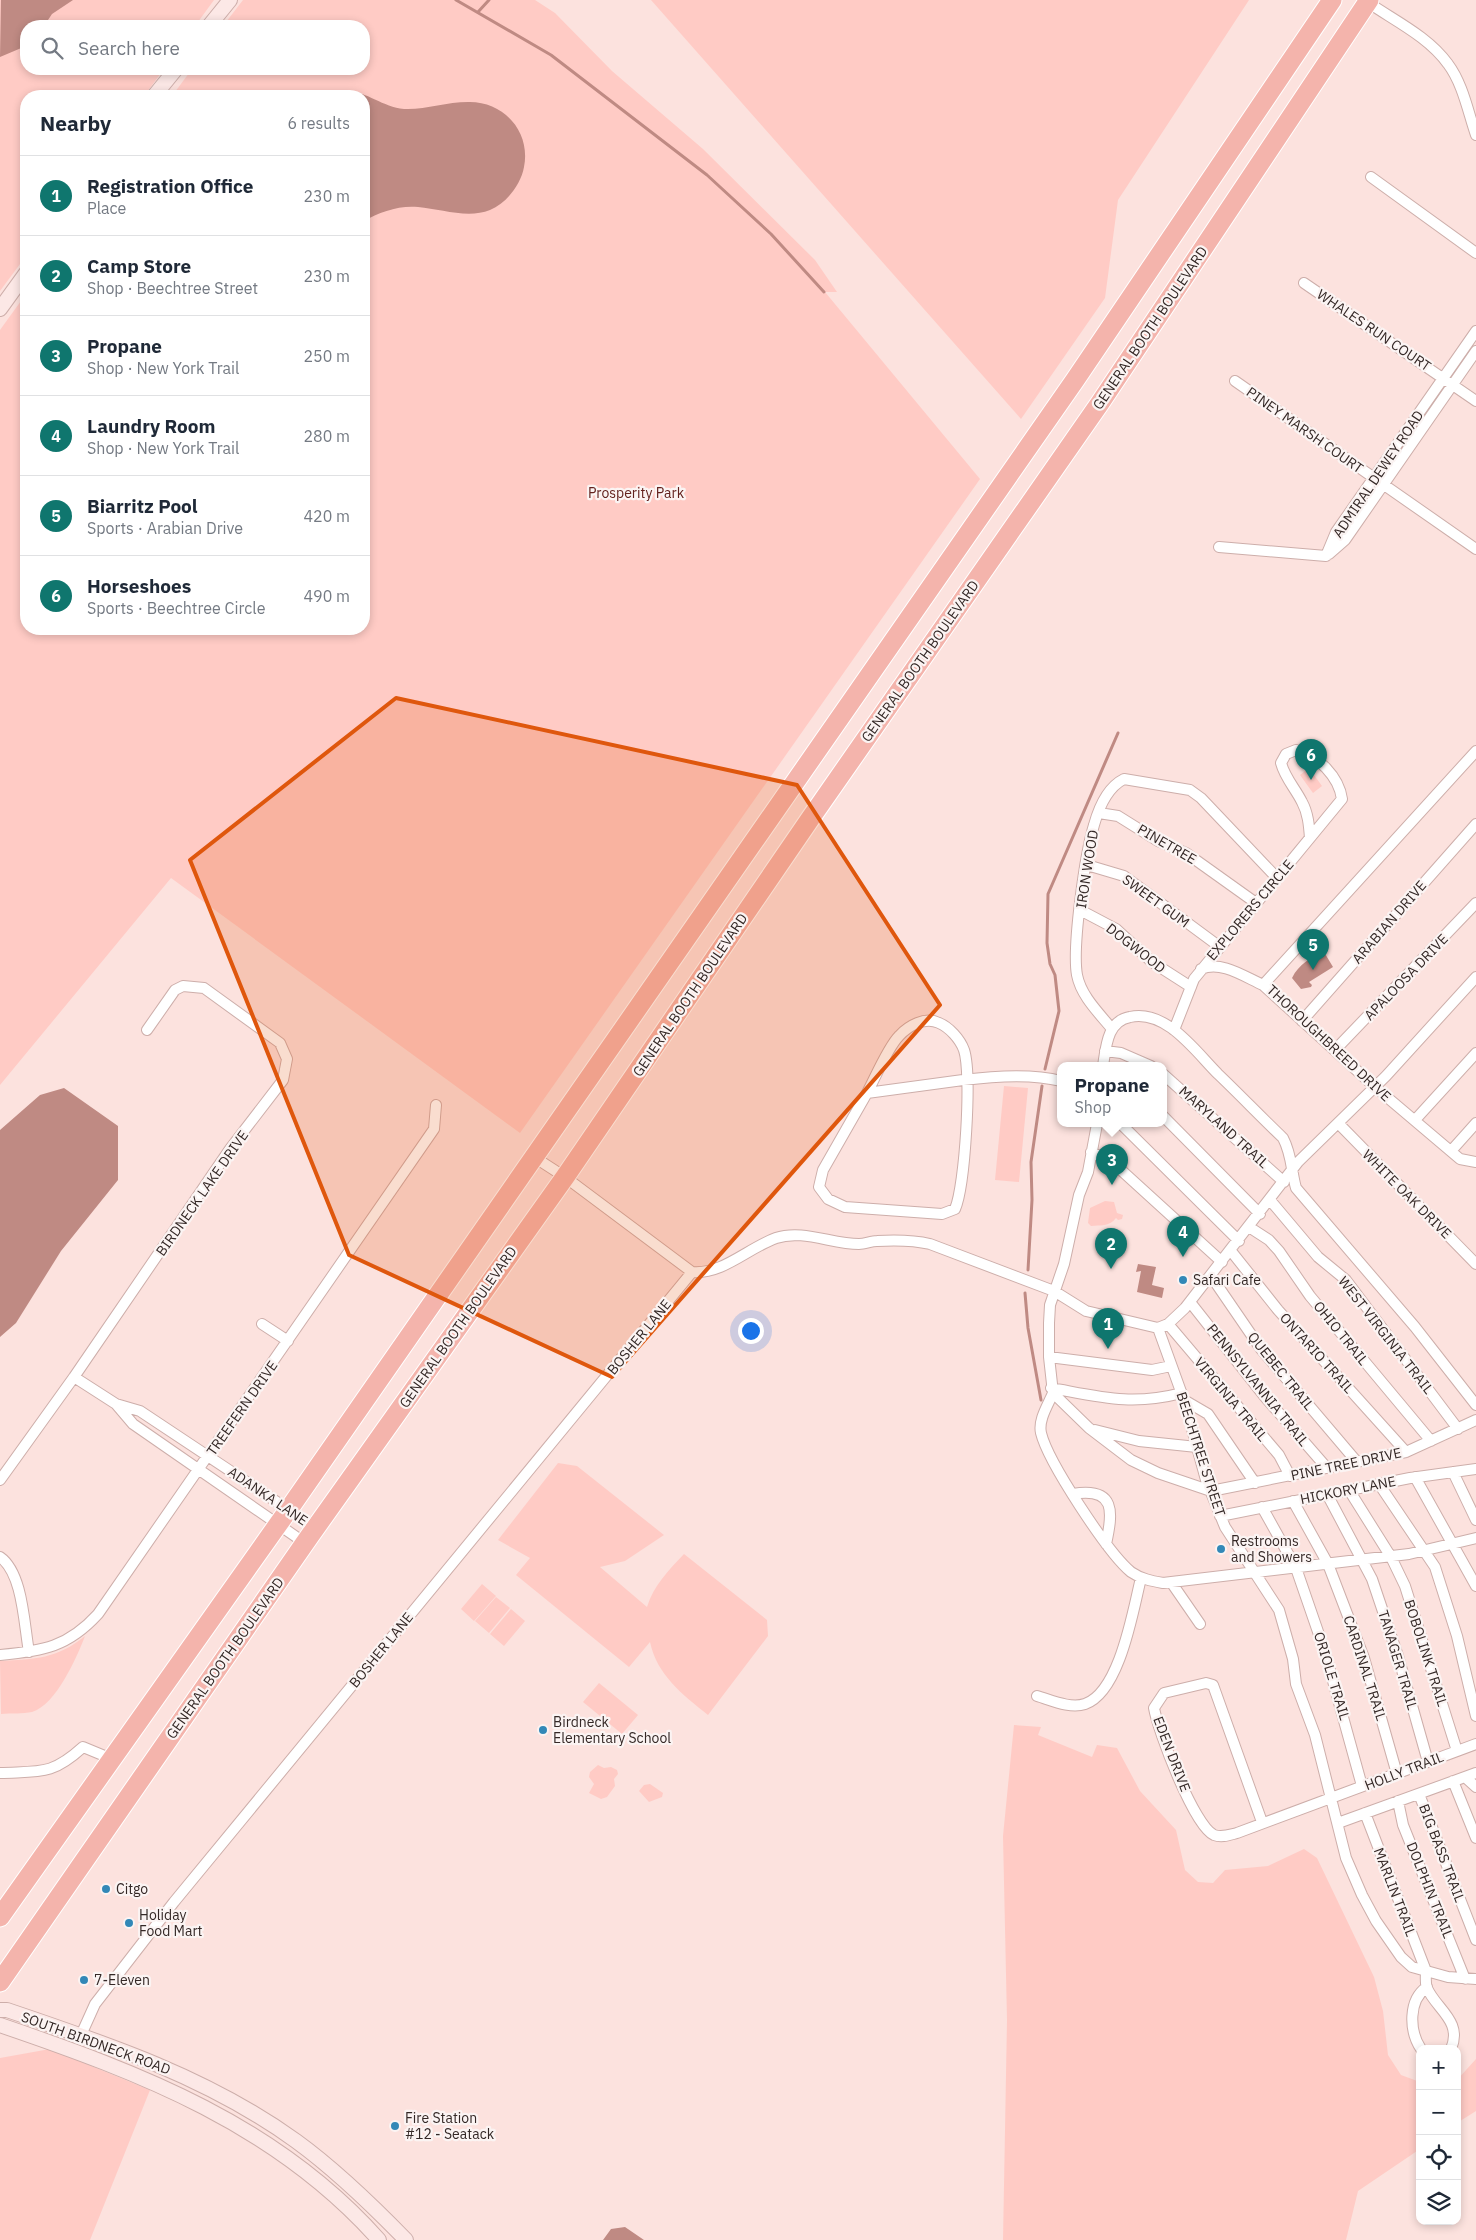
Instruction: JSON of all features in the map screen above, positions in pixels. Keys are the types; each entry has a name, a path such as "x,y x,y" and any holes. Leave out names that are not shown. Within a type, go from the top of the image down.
{"highway":[{"path":"0,1917 290,1509 1075,380 1332,0"},
{"name":"GENERAL BOOTH BOULEVARD","path":"0,1982 310,1536 565,1178 810,819 1100,403 1367,1"}],"main road":[{"path":"214,20 230,0"},
{"path":"159,90 171,75"},
{"path":"0,309 20,281"},
{"name":"SOUTH BIRDNECK ROAD","path":"0,2010 7,2010 140,2056 231,2099 280,2129 350,2184 406,2240"},
{"name":"SOUTH BIRDNECK ROAD","path":"0,2025 146,2078 219,2115 307,2174 379,2240"}],"street":[{"path":"1367,1 1422,37 1448,64 1460,85 1476,135"},
{"path":"1371,178 1476,253"},
{"name":"WHALES RUN COURT","path":"1304,283 1476,401"},
{"name":"ADMIRAL DEWEY ROAD","path":"1326,556 1336,532 1476,331"},
{"name":"ADMIRAL DEWEY ROAD","path":"1326,556 1345,540 1476,351"},
{"name":"PINEY MARSH COURT","path":"1235,381 1476,549"},
{"path":"1219,547 1326,556"},
{"name":"EXPLORERS CIRCLE","path":"1174,1030 1190,988 1201,969 1342,800 1341,787 1316,757 1296,750 1286,754 1281,763 1283,772 1302,802 1308,816 1310,838"},
{"name":"THOROUGHBREED DRIVE","path":"1476,751 1263,985 1375,1087 1460,1159 1476,1162"},
{"name":"IRON WOOD","path":"1112,1029 1081,990 1076,963 1080,910 1094,824 1108,792 1116,783 1124,778 1190,790 1201,798 1277,878"},
{"name":"PINETREE","path":"1099,813 1118,816 1158,841 1186,853 1256,903"},
{"name":"ARABIAN DRIVE","path":"1302,1021 1476,824"},
{"name":"SWEET GUM","path":"1087,865 1124,876 1220,947"},
{"name":"APALOOSA DRIVE","path":"1335,1050 1476,903"},
{"name":"DOGWOOD","path":"1080,910 1116,929 1152,962 1190,988"},
{"path":"1201,969 1209,966 1220,967 1263,985"},
{"path":"534,1157 692,1272 714,1271 776,1238 792,1235 860,1244 875,1241 913,1240 930,1244 1054,1291 1086,1311 1158,1328 1168,1324 1190,1302 1260,1214 1298,1162 1375,1087 1476,978"},
{"name":"BIRDNECK LAKE DRIVE","path":"0,1480 74,1377 230,1150 283,1080 286,1071 287,1059 280,1043 204,988 183,986 175,990 148,1030"},
{"path":"1104,1062 1105,1051 1112,1029 1124,1018 1142,1015 1152,1017 1174,1030 1283,1138 1291,1153 1291,1172 1296,1188 1415,1327 1476,1405"},
{"path":"933,1020 948,1027 964,1049 969,1079 958,1201 954,1209 942,1214 845,1207 828,1199 819,1187 824,1170 867,1093 898,1037 916,1023 933,1020"},
{"path":"1105,1051 1127,1054 1143,1062"},
{"path":"1414,1120 1476,1053"},
{"path":"867,1093 969,1079 1011,1076 1057,1081"},
{"name":"MARYLAND TRAIL","path":"1167,1078 1284,1182"},
{"name":"TREEFERN DRIVE","path":"0,1655 29,1652 62,1644 88,1625 115,1591 434,1129 436,1105"},
{"path":"1167,1120 1260,1214"},
{"path":"1451,1151 1476,1123"},
{"name":"WHITE OAK DRIVE","path":"1338,1124 1476,1264"},
{"path":"1096,1127 1064,1264 1050,1305 1049,1357 1052,1390 1042,1419 1040,1432 1050,1456 1073,1494 1106,1544 1131,1572 1141,1578 1163,1583 1391,1557 1476,1538"},
{"path":"1124,1127 1239,1241"},
{"path":"1091,1152 1110,1160 1222,1262"},
{"name":"WEST VIRGINIA TRAIL","path":"1270,1200 1318,1257 1346,1280 1458,1428"},
{"name":"OHIO TRAIL","path":"1249,1227 1269,1240 1279,1251 1310,1296 1431,1441"},
{"name":"ONTARIO TRAIL","path":"1231,1251 1278,1310 1406,1452"},
{"name":"BOSHER LANE","path":"82,2035 96,2004 174,1902 692,1272"},
{"name":"QUEBEC TRAIL","path":"1211,1276 1261,1349 1357,1462"},
{"name":"PENNSYLVANNIA TRAIL","path":"1190,1302 1265,1397 1327,1468"},
{"path":"262,1324 288,1341"},
{"name":"VIRGINIA TRAIL","path":"1168,1324 1279,1455 1290,1476"},
{"name":"BEECHTREE STREET","path":"1158,1328 1183,1396 1211,1492 1224,1527 1279,1610 1292,1659 1296,1684 1316,1735 1346,1858 1376,1921 1401,1957 1412,1967 1476,1979"},
{"path":"1049,1357 1152,1370 1172,1366"},
{"name":"ADANKA LANE","path":"74,1377 116,1404 140,1411 290,1509 310,1536"},
{"path":"1052,1390 1118,1400 1138,1401 1183,1396 1208,1414 1255,1483"},
{"path":"1052,1390 1089,1428 1131,1460 1158,1473 1211,1492"},
{"name":"ADANKA LANE","path":"116,1404 133,1424 278,1525 310,1536"},
{"name":"PINE TREE DRIVE","path":"1211,1492 1406,1452 1476,1420"},
{"path":"1089,1428 1139,1441 1197,1447"},
{"name":"HICKORY LANE","path":"1220,1516 1415,1477 1476,1469"},
{"path":"1453,1472 1476,1520"},
{"path":"1415,1477 1476,1586"},
{"path":"1378,1484 1435,1567 1447,1600 1476,1716"},
{"name":"BOBOLINK TRAIL","path":"1349,1490 1391,1557 1405,1586 1458,1751"},
{"path":"1073,1494 1088,1492 1097,1494 1110,1506 1112,1518 1106,1544"},
{"name":"TANAGER TRAIL","path":"1326,1494 1372,1579 1395,1647 1428,1762"},
{"name":"CARDINAL TRAIL","path":"1293,1501 1328,1564 1364,1658 1396,1774"},
{"name":"ORIOLE TRAIL","path":"1262,1507 1296,1568 1325,1652 1362,1786"},
{"path":"0,1557 12,1571 17,1582 29,1652"},
{"path":"1037,1696 1072,1706 1086,1704 1099,1694 1112,1679 1124,1647 1141,1578"},
{"path":"1171,1582 1200,1624"},
{"name":"EDEN DRIVE","path":"1262,1822 1213,1685 1206,1683 1164,1693 1158,1698 1154,1708 1156,1718 1184,1789 1208,1831 1216,1836 1226,1836 1332,1798"},
{"name":"HOLLY TRAIL","path":"1332,1798 1476,1744"},
{"path":"0,1773 50,1770 64,1764 83,1748 112,1759"},
{"path":"1338,1823 1476,1772"},
{"path":"1465,1776 1476,1787"},
{"path":"1453,1781 1476,1838"},
{"name":"BIG BASS TRAIL","path":"1419,1794 1476,1940"},
{"name":"DOLPHIN TRAIL","path":"1398,1801 1404,1825 1465,1978"},
{"name":"MARLIN TRAIL","path":"1365,1813 1426,1971 1427,1988"},
{"path":"1419,2045 1416,2038 1412,2009 1416,1996 1427,1988 1453,2027 1455,2040 1453,2045"}],"highlighted area":[{"path":"396,698 797,785 940,1005 612,1377 349,1255 190,860"}],"green space":[{"path":"0,0 214,0 199,20 20,20 20,75 160,75 148,90 20,90 20,264 0,291"},
{"name":"Prosperity Park","path":"243,0 535,0 555,13 612,71 703,149 815,260 837,292 825,292 980,479 520,1133 171,878 0,1085 0,330 20,302 20,635 370,635 370,90 176,90 188,75 370,75 370,20 228,20"},
{"path":"651,0 1249,0 1118,200 1105,298 1021,419"},
{"path":"1309,768 1322,786 1313,793 1300,775"},
{"path":"1004,1086 1028,1088 1019,1182 995,1180"},
{"path":"1105,1201 1114,1202 1117,1213 1123,1215 1122,1219 1118,1220 1116,1218 1107,1224 1091,1226 1088,1223 1090,1208"},
{"path":"558,1463 577,1466 664,1535 625,1561 600,1567 647,1607 667,1572 684,1554 767,1620 768,1636 708,1715 672,1683 658,1664 650,1642 629,1667 516,1575 530,1558 498,1540"},
{"path":"482,1584 496,1596 474,1621 461,1609"},
{"path":"496,1597 510,1608 489,1633 475,1621"},
{"path":"511,1609 525,1621 504,1646 490,1634"},
{"path":"85,1636 77,1656 64,1679 41,1708 32,1712 1,1714 0,1661 45,1656 75,1644"},
{"path":"599,1683 638,1715 622,1734 583,1702"},
{"path":"1014,1725 1041,1727 1038,1735 1092,1757 1097,1745 1117,1748 1140,1791 1176,1830 1185,1870 1198,1882 1213,1883 1225,1870 1268,1866 1304,1849 1317,1858 1374,1977 1383,2011 1388,2055 1401,2075 1416,2081 1416,2152 1358,2191 1346,2240 1003,2240 1007,2020 1003,1836"},
{"path":"598,1765 604,1768 611,1767 617,1770 618,1774 614,1779 615,1786 607,1797 601,1799 589,1793 594,1784 589,1777 590,1772"},
{"path":"650,1784 663,1793 662,1797 649,1802 639,1791 644,1785"},
{"path":"50,2049 150,2090 90,2240 0,2240 0,2058"},
{"path":"1476,2059 1476,2111 1461,2120 1461,2090 1461,2076"}],"shaded area":[{"path":"1,0 73,0 52,14 48,20 20,20 20,49 0,57"},
{"path":"370,98 396,108 404,109 452,103 481,103 503,113 519,131 525,154 524,167 520,180 512,192 496,207 482,213 464,214 418,207 404,207 370,218"},
{"path":"1324,952 1333,967 1309,982 1312,985 1311,987 1301,989 1292,978 1295,973 1305,962"},
{"path":"64,1088 118,1126 118,1180 61,1251 16,1323 0,1337 0,1130 40,1095"},
{"path":"1138,1264 1156,1267 1152,1285 1164,1288 1162,1298 1137,1292 1141,1271 1136,1272"},
{"path":"625,2227 644,2240 603,2240 611,2229"}],"waterway":[{"path":"456,0 551,55 707,175 771,234 824,292"},
{"path":"478,12 489,0"},
{"path":"1045,1069 1059,1011 1055,975 1050,964 1047,943 1048,894 1118,733"},
{"path":"1028,1270 1032,1200 1031,1162 1042,1086"},
{"path":"1025,1293 1028,1328 1041,1400"}],"place":[{"name":"Horseshoes","path":"1311,780"},
{"name":"Biarritz Pool","path":"1313,970"},
{"name":"Propane","path":"1112,1185"},
{"name":"Laundry Room","path":"1183,1257"},
{"name":"Camp Store","path":"1111,1269"},
{"name":"Safari Cafe","path":"1183,1280"},
{"name":"Registration Office","path":"1108,1349"},
{"name":"Restrooms and Showers","path":"1221,1549"},
{"name":"Birdneck Elementary School","path":"543,1730"},
{"name":"Citgo","path":"106,1889"},
{"name":"Holiday Food Mart","path":"129,1923"},
{"name":"7-Eleven","path":"84,1980"},
{"name":"Fire Station #12 - Seatack","path":"395,2126"}]}
